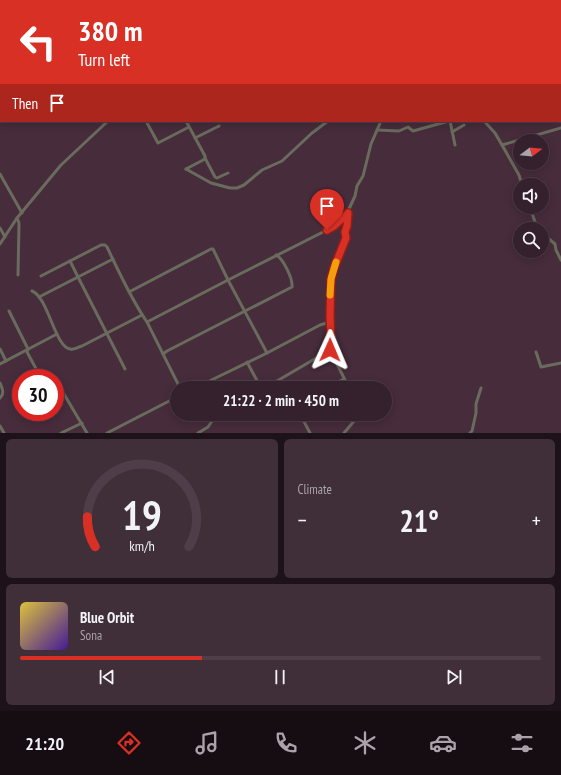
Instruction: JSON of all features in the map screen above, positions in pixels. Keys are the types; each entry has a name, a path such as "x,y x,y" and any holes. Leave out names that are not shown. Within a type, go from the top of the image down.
{"street":[{"path":"0,244 17,218 61,165 107,122"},
{"path":"148,122 158,143 189,127"},
{"path":"186,122 215,177 218,178 228,173"},
{"path":"205,158 186,170 211,183 230,188 237,188 244,185 262,170 282,161 312,133 327,122"},
{"path":"340,381 344,379 330,350 331,279 346,238 345,232 348,213 355,196 357,186 363,176 370,150 381,122"},
{"path":"377,130 399,131 408,127 413,131 445,122"},
{"path":"449,122 455,145"},
{"path":"485,122 495,133 520,178"},
{"path":"452,132 464,125"},
{"path":"195,138 219,126"},
{"path":"502,145 561,128"},
{"path":"0,174 22,213"},
{"path":"146,322 334,226 348,213"},
{"path":"17,218 19,222 18,275"},
{"path":"0,228 5,237"},
{"path":"549,239 554,244 561,260"},
{"path":"41,276 103,244 107,247 176,381"},
{"path":"129,292 213,249 266,352"},
{"path":"163,354 292,286 287,270 279,257 276,255"},
{"path":"39,297 113,259"},
{"path":"70,261 125,369"},
{"path":"32,291 39,297 57,334 66,348 73,350 142,315"},
{"path":"9,311 36,369"},
{"path":"210,381 320,325 330,322"},
{"path":"0,364 57,334"},
{"path":"0,349 6,361"},
{"path":"279,381 330,350"},
{"path":"536,352 542,367 561,363"},
{"path":"247,362 257,381"},
{"path":"0,383 3,389 2,396 0,398"},
{"path":"470,433 472,431 480,388"},
{"path":"64,394 87,433"},
{"path":"107,433 170,401"},
{"path":"198,433 208,427 211,421"},
{"path":"304,421 310,433"},
{"path":"344,433 354,421"},
{"path":"61,433 82,423"},
{"path":"0,426 4,433"}],"slow traffic":[{"path":"330,295 331,279 336,262"}],"route":[{"path":"327,230 334,226 348,213 346,218 346,238 331,279 330,350"}]}
